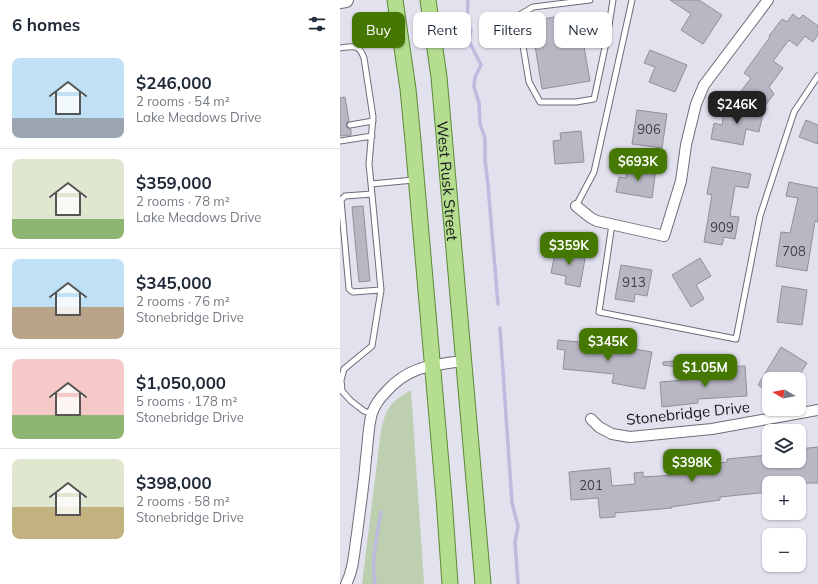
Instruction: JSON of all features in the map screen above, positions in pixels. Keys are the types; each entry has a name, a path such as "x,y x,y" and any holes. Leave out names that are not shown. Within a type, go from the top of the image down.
{"main road":[{"path":"340,1 346,0"},
{"path":"395,0 408,89 417,179 450,584"},
{"name":"West Rusk Street","path":"428,0 439,78 483,584"}],"street":[{"path":"576,206 597,221 664,236 681,180 686,145 696,104 704,85 768,0"},
{"path":"346,584 352,570 374,408 381,396 392,384 414,371 422,367 432,365 464,361"},
{"name":"Stonebridge Drive","path":"590,419 599,427 612,434 630,437 712,429 818,410"}],"lane":[{"path":"590,0 533,7 518,16 529,82 540,102 576,102 594,99 607,38 613,0"},
{"path":"576,206 594,172 632,0"},
{"path":"340,48 353,46 361,50 368,78 373,109 369,164 381,290 372,346 344,369 341,380 342,391 351,402 364,411 372,414"},
{"path":"612,224 599,312 736,339 760,216 794,112 818,76"},
{"path":"350,125 373,121"},
{"path":"340,140 372,136"},
{"path":"371,184 417,179"},
{"path":"372,194 345,196 341,200 349,289 353,292 381,290"}],"green space":[{"path":"411,390 424,584 362,584 383,423 390,406"}],"building":[{"path":"670,0 699,0 722,15 703,44 681,30 691,14"},
{"path":"793,14 799,19 803,15 818,26 818,35 813,42 805,36 797,46 789,40 773,61 783,68 769,87 774,94 764,107 741,91 751,78 744,73 782,19 787,22"},
{"path":"554,17 554,48 584,48 590,81 542,89 535,48 546,48 546,18"},
{"path":"650,50 687,65 675,92 649,82 655,67 644,63"},
{"path":"345,97 349,121 346,125 347,128 351,129 351,135 340,136 340,98"},
{"path":"725,105 763,113 759,132 746,129 743,145 711,139 714,123 722,125"},
{"path":"637,110 667,114 662,148 632,144"},
{"path":"806,120 818,125 818,144 799,137"},
{"path":"581,131 584,162 555,164 553,141 561,140 560,133"},
{"path":"628,164 656,169 652,198 616,192 619,177 626,178"},
{"path":"712,167 751,174 748,188 735,186 730,216 739,217 735,239 724,237 722,245 704,242 712,195 707,194"},
{"path":"789,182 818,188 818,222 815,221 807,271 776,266 781,232 790,233 798,198 786,196"},
{"path":"363,206 370,281 359,282 352,207"},
{"path":"556,248 586,253 580,287 565,284 566,276 551,273"},
{"path":"700,258 711,276 696,285 704,299 691,307 672,275"},
{"path":"621,265 652,270 647,296 635,294 634,302 615,299"},
{"path":"782,286 807,290 802,325 777,322"},
{"path":"558,340 610,345 652,352 645,389 612,383 614,374 563,369 565,350 557,349"},
{"path":"781,347 807,363 801,372 766,372"},
{"path":"694,359 695,370 663,365 663,362"},
{"path":"745,366 747,396 698,399 698,403 662,407 660,382 721,377 721,367"},
{"path":"762,378 762,388 758,385"},
{"path":"818,447 818,483 806,483 806,476 762,476 762,493 720,497 720,500 671,507 672,508 615,513 615,517 600,518 598,498 571,500 569,472 610,468 612,486 635,484 634,473 643,472 643,477 673,475 672,469 727,462 727,459 762,456 762,468 806,468 806,448"}],"waterway":[{"path":"468,0 467,22 471,30 469,41 481,65 475,77 474,87 479,103 480,124 485,138 485,160 498,304"},
{"path":"500,328 512,503 518,526 515,542 518,584"},
{"path":"375,584 374,557 381,512"}]}
